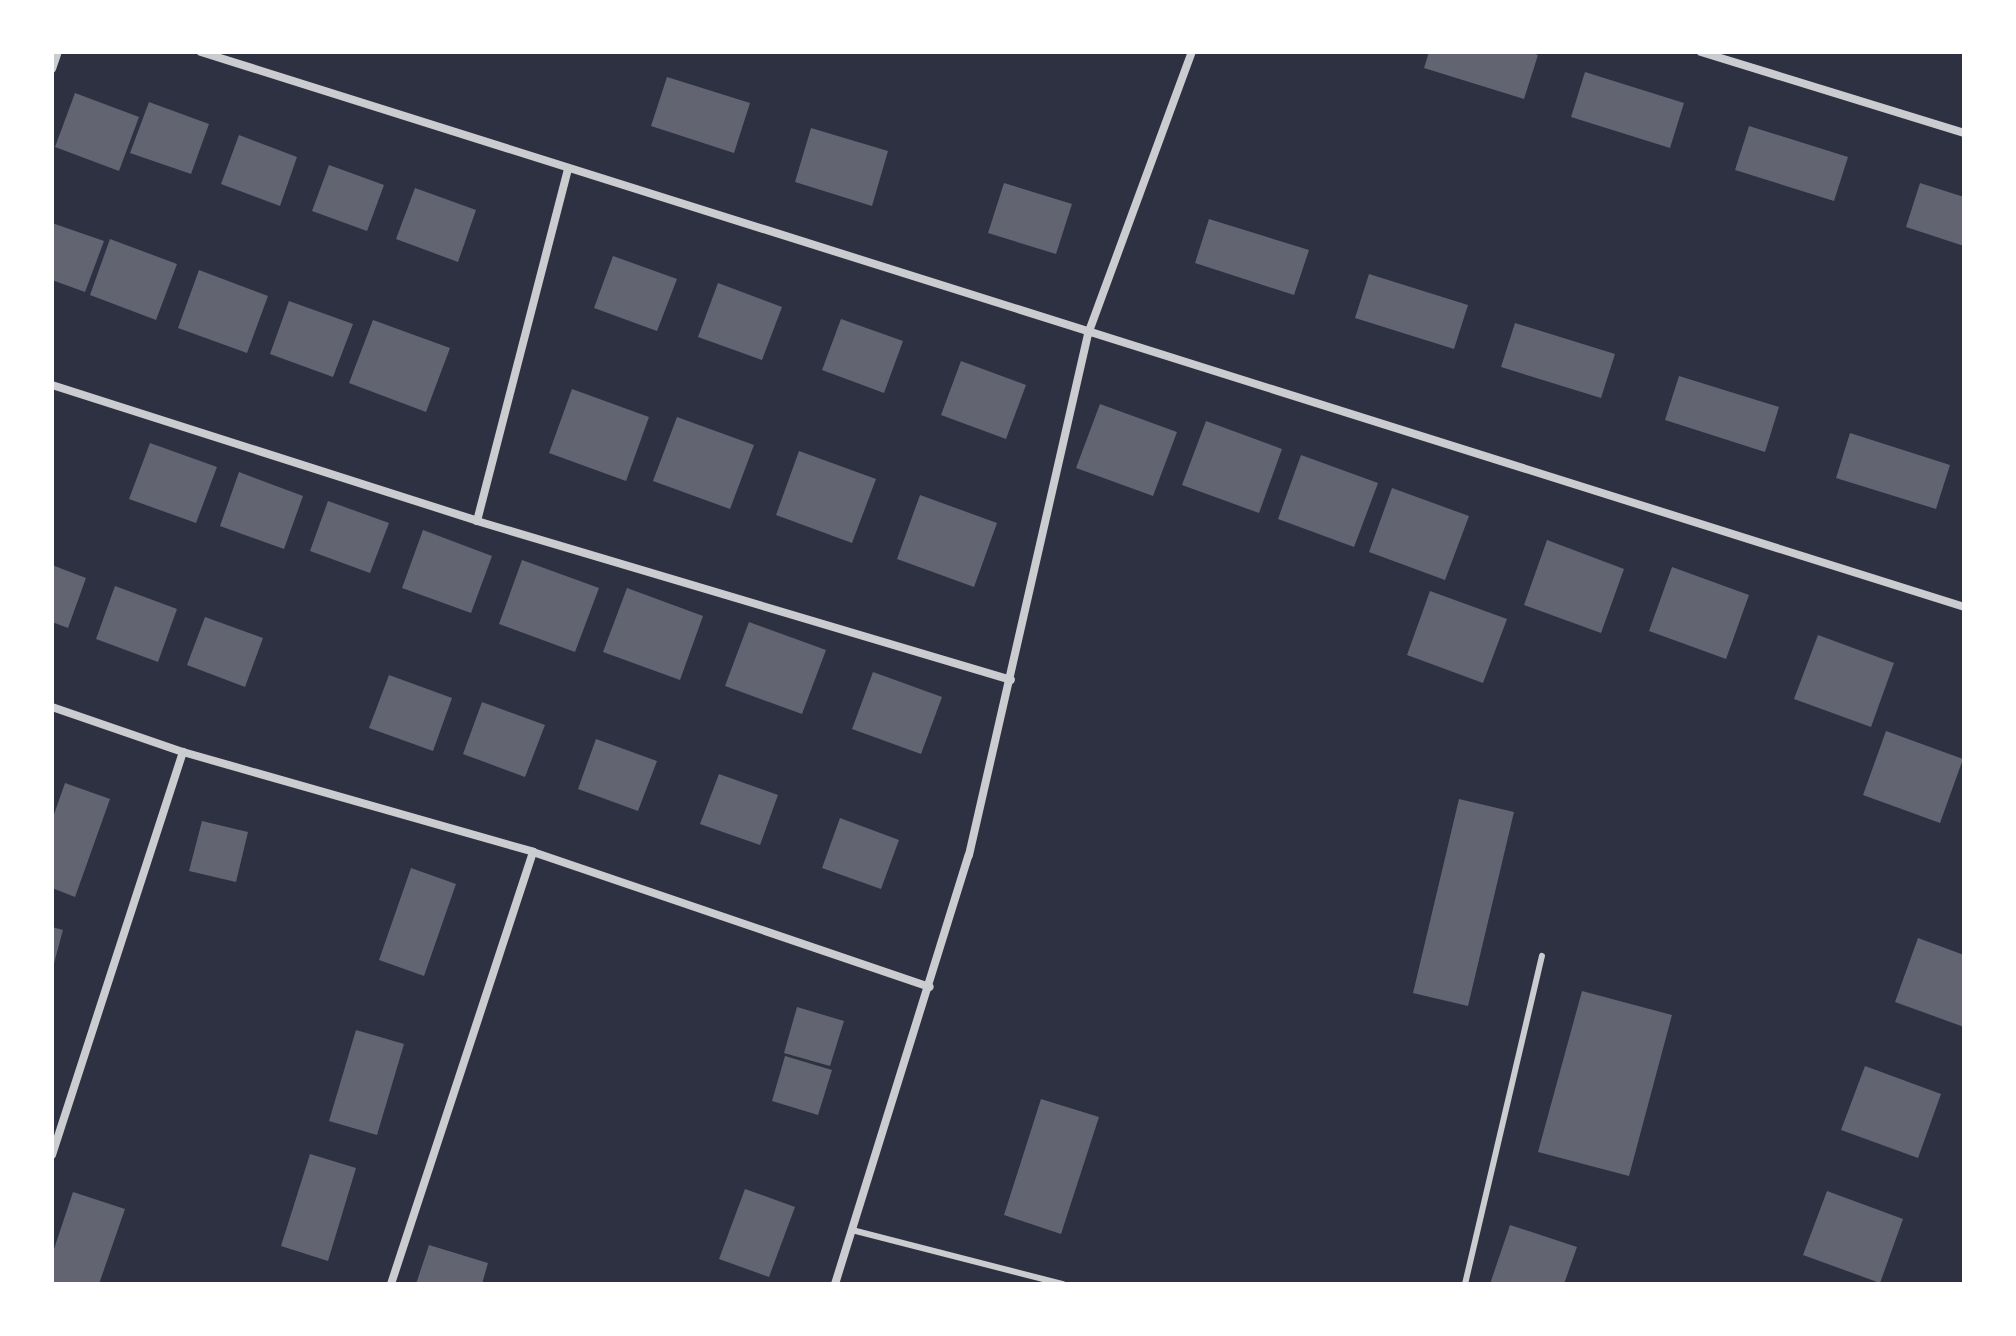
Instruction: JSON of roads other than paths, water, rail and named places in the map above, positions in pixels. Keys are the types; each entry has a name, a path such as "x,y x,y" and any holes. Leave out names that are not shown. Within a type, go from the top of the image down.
{"street":[{"path":"52,69 58,52"},
{"path":"201,52 1088,334 1964,607"},
{"path":"835,1284 930,987 1011,680 1088,334 1192,52"},
{"path":"1701,52 1964,133"},
{"path":"477,521 568,170"},
{"path":"52,385 477,521 1011,680"},
{"path":"52,707 183,752 533,852 930,987"},
{"path":"52,1155 183,752"},
{"path":"391,1284 533,852"}],"lane":[{"path":"1465,1284 1542,956"},
{"path":"852,1230 1063,1284"}]}
